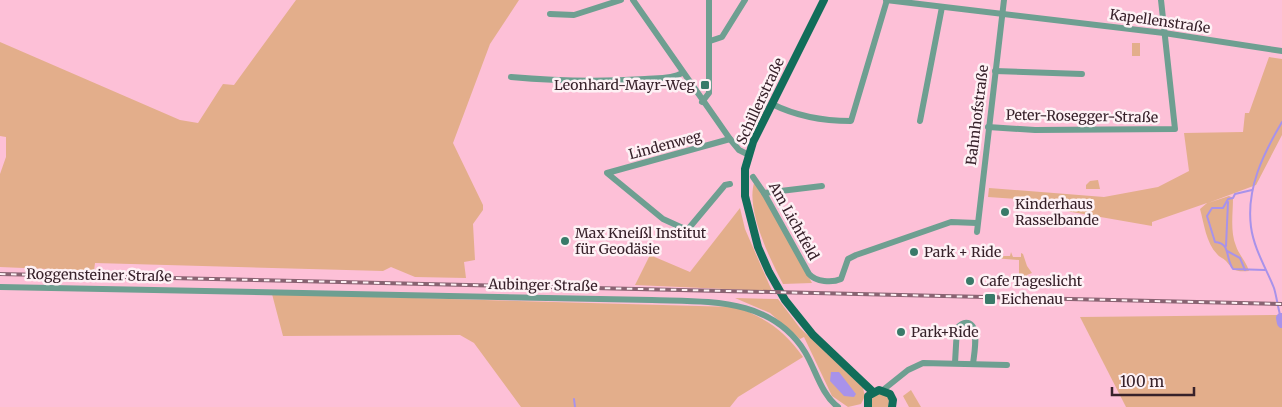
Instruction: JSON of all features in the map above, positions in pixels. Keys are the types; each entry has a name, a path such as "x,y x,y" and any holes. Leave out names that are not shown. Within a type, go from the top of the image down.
{"main road":[{"name":"Schillerstraße","path":"824,0 772,104 749,155 744,176 745,196 758,248 769,272 792,311 813,335 873,392"},
{"path":"866,406 867,399 873,392 883,390 892,396 892,407"}],"street":[{"path":"550,14 574,14 621,0"},
{"path":"632,0 702,102 739,150 749,155"},
{"path":"702,102 710,93 709,0"},
{"path":"710,41 722,37 745,0"},
{"path":"772,104 788,111 814,117 851,121 887,0"},
{"name":"Kapellenstraße","path":"887,0 1164,33 1282,51"},
{"name":"Bahnhofstraße","path":"977,232 1004,0"},
{"path":"1161,0 1164,33"},
{"path":"920,122 942,7"},
{"name":"Peter-Rosegger-Straße","path":"988,127 1035,130 1175,129 1164,33"},
{"path":"995,71 1082,74"},
{"path":"511,77 596,82 660,78 682,73"},
{"name":"Lindenweg","path":"730,139 607,174 663,219 685,229 689,228 725,186 730,184"},
{"name":"Am Lichtfeld","path":"753,177 813,278 836,281 841,279 848,259 856,255 951,222 977,223"},
{"path":"764,193 822,186"},
{"name":"Roggensteiner Straße","path":"0,287 198,289"},
{"name":"Aubinger Straße","path":"198,289 652,300 732,304 762,314 786,329 802,348 826,394 838,407"},
{"path":"955,363 957,331 959,326 964,323 972,326 975,332 973,364"},
{"path":"883,390 918,365 955,363 1007,365"},
{"path":"892,396 901,377"}],"shaded area":[{"path":"296,0 519,0 490,44 453,143 483,205 483,210 473,224 475,260 464,262 466,278 415,277 391,267 383,271 95,263 94,271 0,267 0,174 6,157 6,137 0,136 0,42 180,120 198,123 223,84 234,85"},
{"path":"1132,43 1140,43 1140,56 1132,56"},
{"path":"1269,57 1282,59 1282,135 1256,185 1208,203 1229,196 1233,198 1232,228 1234,240 1249,271 1233,269 1213,249 1206,233 1200,209 1207,203 1152,222 1152,226 1026,204 1017,199 988,197 989,188 1104,197 1158,187 1189,171 1184,133 1243,132 1245,113 1249,113"},
{"path":"1098,180 1100,189 1086,189 1086,185 1090,181"},
{"path":"754,183 757,184 812,283 783,284 756,221 752,194"},
{"path":"740,208 745,229 772,291 635,285 650,255 690,272"},
{"path":"1001,251 1002,256 1010,256 1011,252 1013,257 1021,257 1021,253 1023,254 1027,266 1032,273 1027,275 1027,281 1032,281 1033,285 1039,286 1039,281 1042,281 1041,287 1029,288 1021,282 1006,280 1019,280 1019,260 993,258 993,255"},
{"path":"272,294 735,307 756,315 774,326 803,357 738,397 730,407 521,407 474,343 460,335 283,336"},
{"path":"735,298 778,299 800,328 863,388 865,396 861,404 848,407 832,396 804,337 800,339 770,313"},
{"path":"1282,315 1282,407 1126,407 1080,317"},
{"path":"831,372 839,372 856,394 854,397 844,396 830,381"},
{"path":"911,390 921,407 909,407 903,396"},
{"path":"877,393 886,395 889,400 888,407 871,407 870,401"}],"waterway":[{"path":"1281,318 1274,288 1255,243 1250,213 1251,199 1258,172 1268,147 1282,122"},
{"path":"1252,190 1235,194 1233,198 1228,199 1223,208 1212,208 1207,216 1215,242 1220,243 1226,248 1233,269 1265,270"},
{"path":"1226,246 1228,202"},
{"path":"1227,251 1240,258 1245,270"},
{"path":"1281,318 1282,323"},
{"path":"574,399 575,407"}],"railway":[{"path":"0,274 1282,304"}],"place":[{"name":"Leonhard-Mayr-Weg","path":"705,85"},
{"name":"Kinderhaus Rasselbande","path":"1005,212"},
{"name":"Max Kneißl Institut für Geodäsie","path":"565,241"},
{"name":"Park + Ride","path":"914,252"},
{"name":"Cafe Tageslicht","path":"970,281"},
{"name":"Eichenau","path":"990,299"},
{"name":"Park+Ride","path":"901,332"}]}
